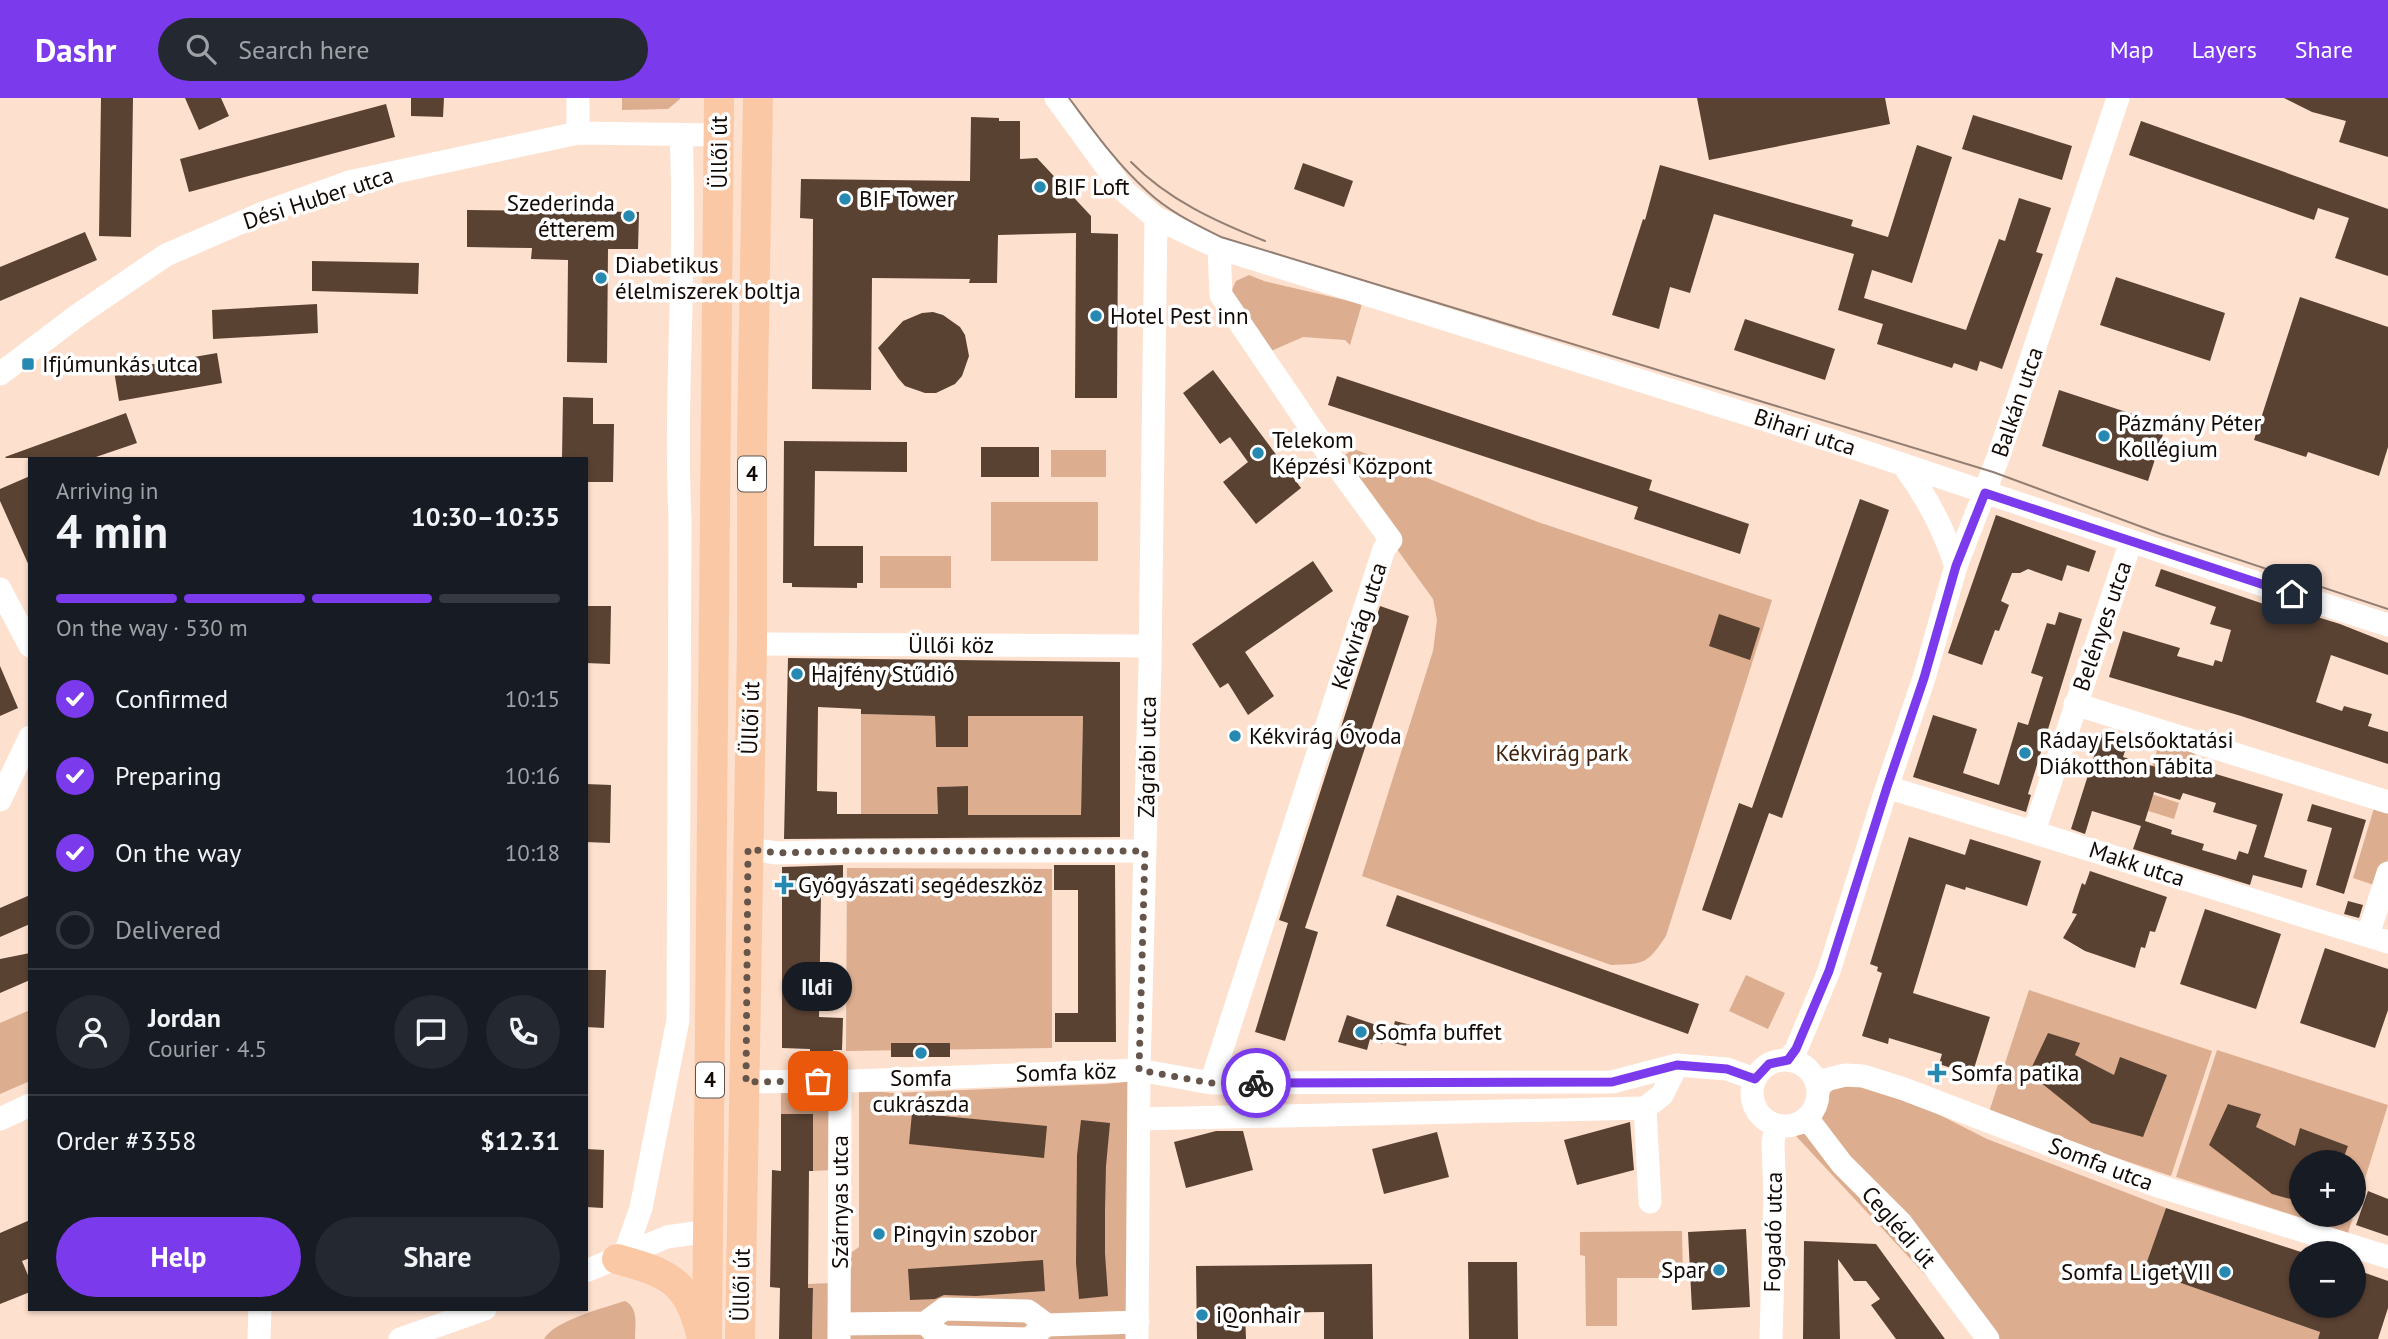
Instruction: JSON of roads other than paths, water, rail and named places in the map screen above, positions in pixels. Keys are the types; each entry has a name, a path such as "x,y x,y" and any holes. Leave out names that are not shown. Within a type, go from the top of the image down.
{"main road":[{"name":"Üllői út","path":"705,1339 719,98"},
{"name":"Üllői út","path":"740,1339 746,1082 758,98"},
{"path":"741,1268 708,1231 742,1214"},
{"path":"617,1259 658,1270 671,1279 688,1298 705,1339"}],"street":[{"path":"578,98 578,133"},
{"path":"1056,98 1124,191 1156,218 1219,248"},
{"name":"Balkán utca","path":"1788,1060 1796,1049 1829,971 1924,678 1956,566 1985,493 2118,98"},
{"name":"Dési Huber utca","path":"0,374 78,315 166,255 219,231 349,183 578,133 719,135"},
{"name":"Üllői út","path":"617,1259 627,1248 641,1208 678,1020 681,520 678,480 684,252 681,135"},
{"name":"Zágrábi utca","path":"1138,1330 1139,1070 1150,646 1156,218"},
{"name":"Bihari utca","path":"1219,248 1842,444 2388,625"},
{"name":"Kékvirág utca","path":"1211,1083 1384,549 1391,540 1334,462 1221,295 1219,248"},
{"path":"1903,465 1920,487 1956,566"},
{"name":"Belényes utca","path":"2034,831 2131,541"},
{"path":"0,589 28,642"},
{"name":"Üllői köz","path":"752,644 1150,646"},
{"path":"2076,704 2388,802"},
{"path":"0,800 24,757"},
{"name":"Makk utca","path":"1887,787 2378,939"},
{"path":"748,849 777,853 1145,851"},
{"path":"2378,939 2388,873"},
{"path":"1788,1060 1806,1067 1817,1083 1817,1102 1807,1118 1790,1126 1776,1125 1762,1117 1756,1109 1752,1099 1755,1079 1769,1064 1788,1060"},
{"path":"1139,1119 1645,1108 1661,1095 1677,1065"},
{"name":"Somfa köz","path":"746,1082 1139,1070 1211,1083 1612,1082 1677,1065 1727,1069 1755,1079"},
{"name":"Somfa utca","path":"1817,1083 1845,1075 1863,1076 1904,1089 2155,1185 2388,1257"},
{"name":"Szárnyas utca","path":"840,1081 839,1331 925,1323 944,1309 1028,1311 1047,1325 1138,1330"},
{"path":"0,1119 28,1106"},
{"path":"1645,1108 1650,1202"},
{"name":"Ceglédi út","path":"1807,1118 1842,1164 1901,1223 1988,1339"},
{"name":"Fogadó utca","path":"1770,1339 1775,1198 1773,1143 1776,1125"},
{"path":"588,1270 667,1237 708,1231"},
{"path":"259,1339 260,1311"},
{"path":"400,1339 479,1311"}],"tram line":[{"path":"1069,98 1136,181 1173,211 1221,237 1993,472 2161,534 2388,609"},
{"path":"1131,162 1145,176 1177,199 1211,218 1265,241"}],"place":[{"name":"BIF Loft","path":"1040,187"},
{"name":"BIF Tower","path":"845,199"},
{"name":"Szederinda étterem","path":"629,216"},
{"name":"Diabetikus élelmiszerek boltja","path":"601,278"},
{"name":"Hotel Pest inn","path":"1096,316"},
{"name":"Ifjúmunkás utca","path":"28,364"},
{"name":"Pázmány Péter Kollégium","path":"2104,436"},
{"name":"Telekom Képzési Központ","path":"1258,453"},
{"name":"Hajfény Stűdió","path":"797,674"},
{"name":"Kékvirág Óvoda","path":"1235,736"},
{"name":"Ráday Felsőoktatási Diákotthon Tábita","path":"2025,753"},
{"name":"Gyógyászati segédeszköz","path":"784,885"},
{"name":"Somfa buffet","path":"1361,1032"},
{"name":"Somfa cukrászda","path":"921,1053"},
{"name":"Somfa patika","path":"1937,1073"},
{"name":"Ildi","path":"818,1081"},
{"name":"Pingvin szobor","path":"879,1234"},
{"name":"Spar","path":"1719,1270"},
{"name":"Somfa Liget VII","path":"2225,1272"},
{"name":"iQonhair","path":"1202,1315"}],"park label":[{"name":"Kékvirág park","path":"1562,753"}]}
